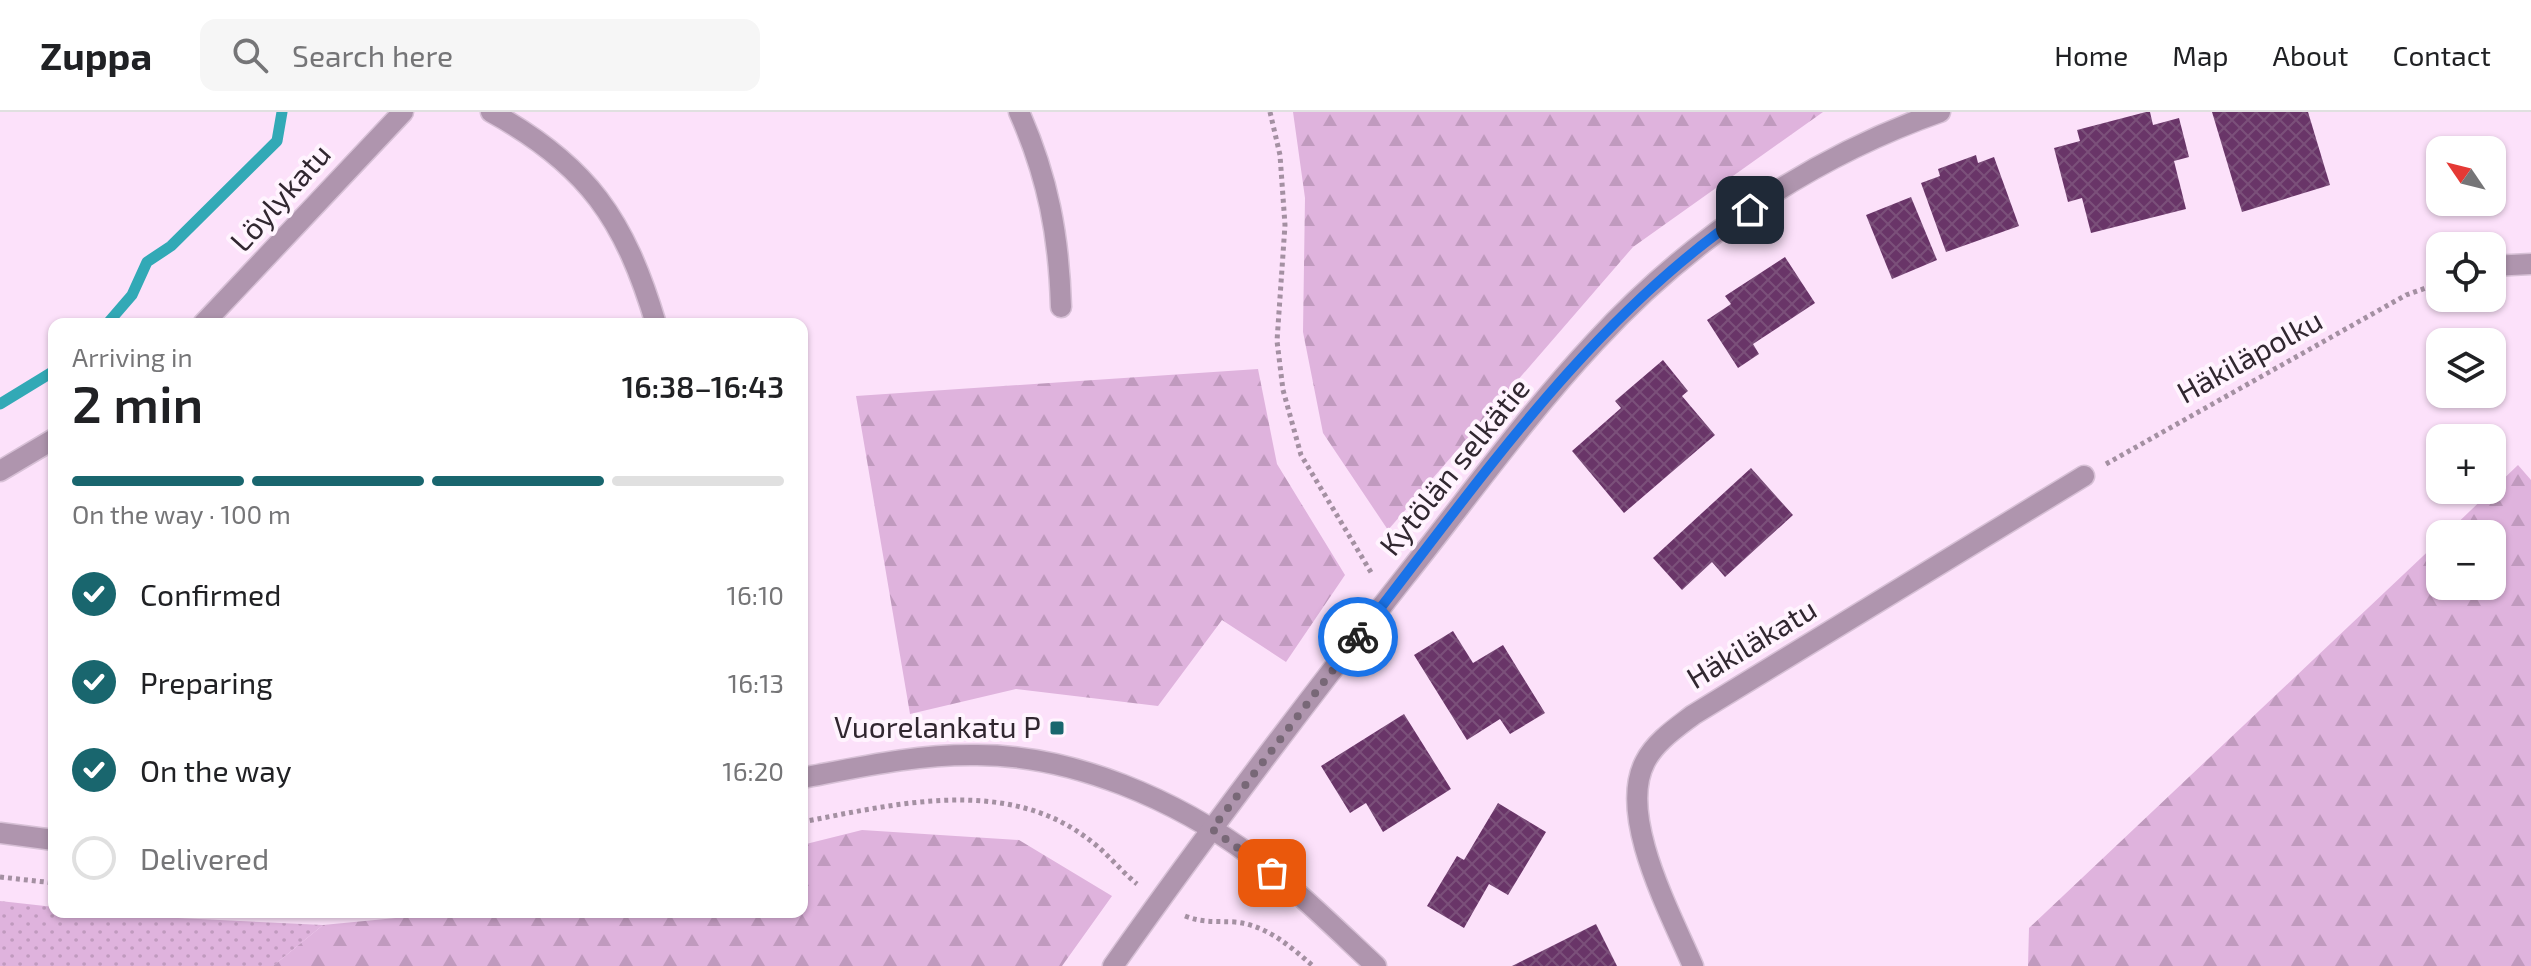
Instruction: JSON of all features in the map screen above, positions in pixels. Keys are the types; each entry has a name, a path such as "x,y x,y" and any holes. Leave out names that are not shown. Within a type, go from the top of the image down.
{"street":[{"name":"Löylykatu","path":"209,318 403,112"},
{"path":"491,112 543,144 578,174 608,211 630,246 654,318"},
{"path":"1019,112 1038,154 1051,198 1059,249 1061,307"},
{"name":"Kytölän selkätie","path":"1113,966 1212,829 1390,597 1538,409 1595,342 1656,282 1729,225 1814,167 1893,128 1940,112"},
{"path":"2506,265 2531,264"},
{"path":"0,471 48,443"},
{"name":"Häkiläkatu","path":"1693,966 1649,856 1638,819 1636,785 1645,760 1664,738 1693,715 2084,476"},
{"path":"808,777 906,757 978,754 1031,759 1147,795 1212,829 1254,857 1376,966"},
{"path":"0,833 48,839"}],"path":[{"path":"1270,112 1280,155 1285,225 1277,341 1283,390 1301,455 1374,578 1390,597"},
{"name":"Häkiläpolku","path":"2084,476 2406,295 2426,288"},
{"path":"808,821 905,803 971,800 1010,804 1058,821 1092,842 1158,901 1206,924 1235,922 1263,928 1313,966"},
{"path":"0,877 48,882"}],"green space":[{"path":"1293,112 1823,112 1633,247 1388,530 1323,433 1303,332 1305,198"},
{"path":"1258,369 1277,464 1345,575 1286,662 1222,620 1158,706 1016,689 910,714 856,396"},
{"path":"2518,465 2531,480 2531,966 2028,966 2029,928 2426,553 2426,600 2506,600 2506,520 2461,520 2477,504 2506,504 2506,476"},
{"path":"862,830 1019,840 1112,896 1062,966 273,966 323,925 396,918 808,918 808,844"},
{"path":"0,901 48,906 48,918 178,918 323,925 273,966 0,966"}],"building":[{"path":"2150,112 2153,125 2179,118 2189,157 2174,161 2186,209 2091,233 2082,198 2068,202 2054,148 2080,141 2077,130"},
{"path":"2212,112 2308,112 2330,185 2242,212"},
{"path":"1976,155 1978,163 1994,157 2019,226 1946,252 1921,183 1940,176 1938,169"},
{"path":"1911,197 1937,260 1892,279 1866,215"},
{"path":"1785,257 1815,303 1753,344 1759,354 1738,368 1707,320 1731,304 1725,296"},
{"path":"1663,360 1688,391 1682,396 1715,435 1624,513 1572,451 1621,408 1615,401"},
{"path":"1751,468 1793,515 1725,577 1712,562 1682,590 1653,558"},
{"path":"1453,631 1473,663 1503,645 1545,713 1510,734 1500,719 1467,740 1414,655"},
{"path":"1404,714 1451,789 1383,832 1366,803 1350,813 1321,766"},
{"path":"1498,803 1546,832 1508,895 1489,884 1464,928 1427,906 1457,856 1464,860"},
{"path":"1596,924 1617,966 1512,966"}],"waterway":[{"path":"112,318 132,295 147,262 171,246 277,141 282,112"},
{"path":"0,404 48,375"}],"way so far":[{"path":"1272,873 1212,829 1358,637"}],"place":[{"name":"Vuorelankatu P","path":"1057,728"}],"route":[{"path":"1358,637 1538,409 1595,342 1656,282 1750,210"}]}
